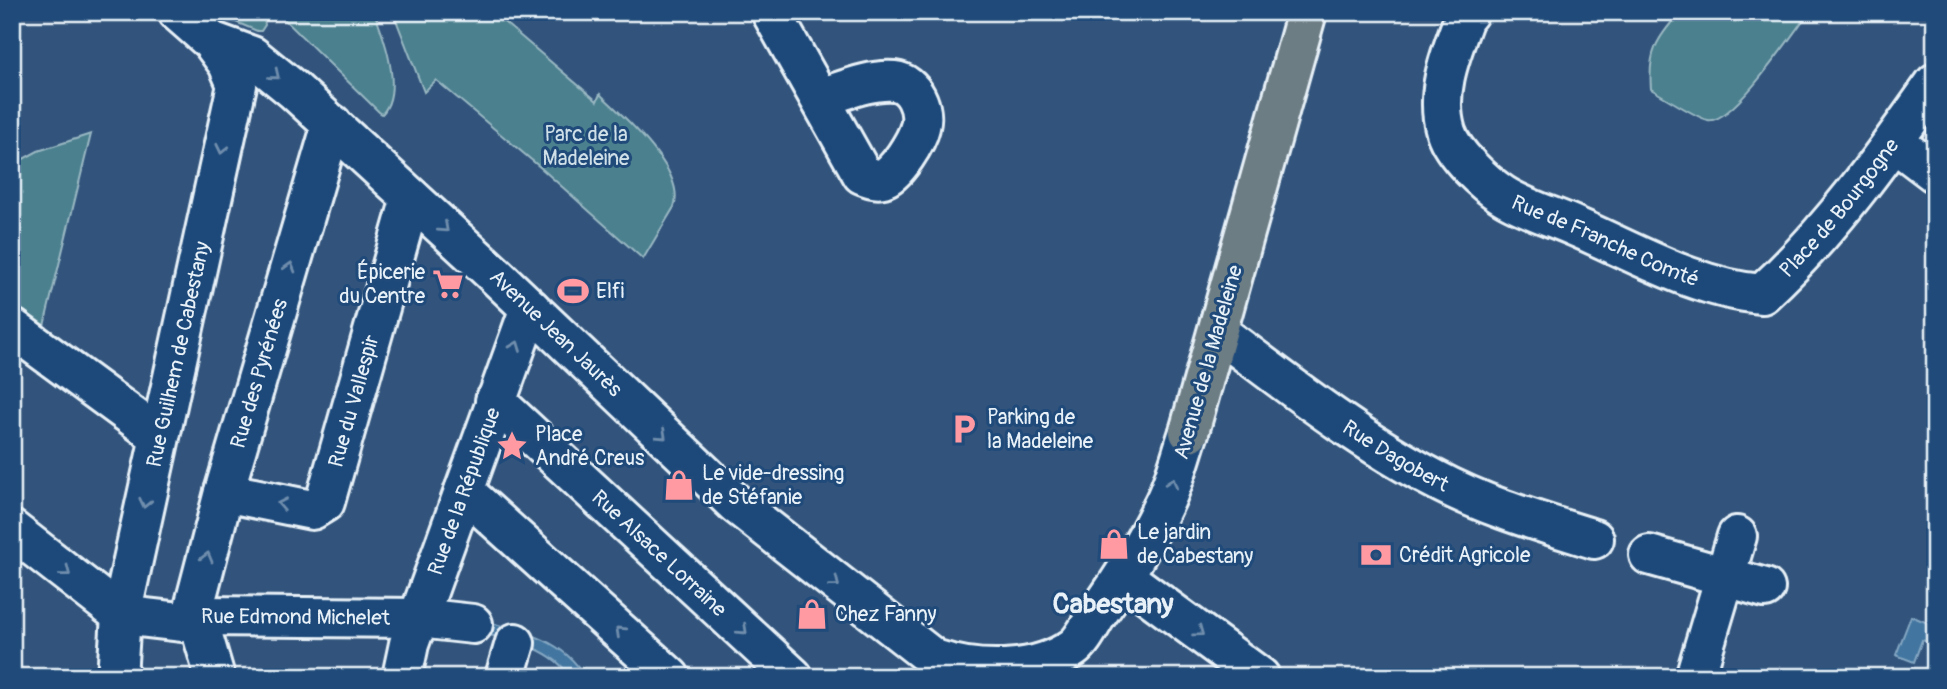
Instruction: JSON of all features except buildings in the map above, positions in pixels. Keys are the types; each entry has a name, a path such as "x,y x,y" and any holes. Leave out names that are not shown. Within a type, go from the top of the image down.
{"main road":[{"name":"Avenue de la Madeleine","path":"1189,432 1307,12"}],"street":[{"name":"Avenue Jean Jaurès","path":"178,12 211,41 252,56 332,124 736,505 938,671 1061,666"},
{"path":"771,12 820,97"},
{"name":"Rue de Franche Comté","path":"1469,12 1464,18 1447,63 1443,86 1447,134 1462,159 1503,195 1703,282 1762,294"},
{"name":"Rue Guilhem de Cabestany","path":"117,677 121,615 237,85 228,64 211,41"},
{"name":"Place de Bourgogne","path":"1762,294 1798,261 1894,142 1935,83"},
{"name":"Rue des Pyrénées","path":"194,619 225,492 332,124"},
{"path":"1894,142 1935,173"},
{"name":"Rue du Vallespir","path":"225,492 312,510 325,502 411,198"},
{"name":"Rue de la République","path":"402,677 409,644 530,308"},
{"path":"12,328 159,436"},
{"name":"Rue Dagobert","path":"1218,332 1377,445 1436,480 1518,514 1594,539"},
{"name":"Rue Alsace Lorraine","path":"495,401 793,677"},
{"name":"Avenue de la Madeleine","path":"1061,666 1124,577 1166,501 1189,432"},
{"path":"464,491 670,677"},
{"path":"12,530 121,615"},
{"path":"1695,677 1737,536"},
{"path":"1649,555 1765,588"},
{"path":"1124,577 1261,677"},
{"name":"Rue Edmond Michelet","path":"121,615 194,619 419,618 472,624"},
{"path":"194,619 215,677"}],"green space":[{"path":"212,12 251,12 264,19 265,25 261,31 257,31"},
{"path":"274,12 374,12 387,49 392,78 388,104 382,114 281,16"},
{"name":"Parc de la Madeleine","path":"393,12 492,12 597,101 600,94 624,116 663,161 676,193 674,207 643,259 541,168 436,80 424,92"},
{"path":"1680,12 1809,12 1747,93 1719,118 1708,120 1651,89 1651,65 1655,47"},
{"path":"91,134 43,330 12,306 12,165 38,151"}],"water":[{"path":"1911,616 1935,626 1931,643 1922,640 1914,662 1896,655"},
{"path":"478,620 524,632 552,644 576,664 585,677 570,677 562,666 541,651 476,632"}],"place":[{"name":"Épicerie du Centre","path":"448,284"},
{"name":"Elfi","path":"573,291"},
{"name":"Parking de la Madeleine","path":"964,429"},
{"name":"Place André Creus","path":"512,446"},
{"name":"Le vide-dressing de Stéfanie","path":"679,485"},
{"name":"Le jardin de Cabestany","path":"1114,544"},
{"name":"Crédit Agricole","path":"1376,555"},
{"name":"Chez Fanny","path":"812,614"}],"district":[{"name":"Cabestany","path":"1113,603"}]}
